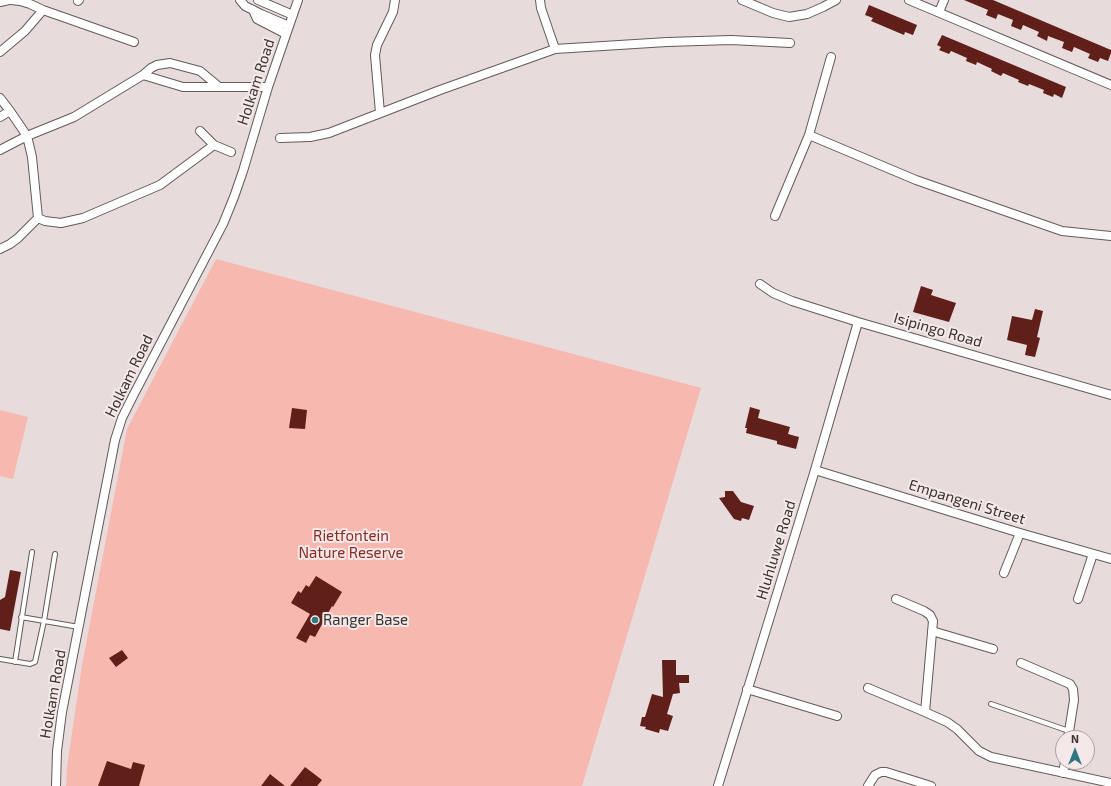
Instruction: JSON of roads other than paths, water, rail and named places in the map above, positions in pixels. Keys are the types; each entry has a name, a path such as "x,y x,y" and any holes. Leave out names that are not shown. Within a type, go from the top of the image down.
{"street":[{"path":"0,2 10,0 30,4 134,42"},
{"path":"240,0 245,6 253,10 257,19 288,30"},
{"path":"258,0 293,15"},
{"name":"Holkam Road","path":"56,786 57,751 62,712 115,440 122,418 223,224 244,171 268,87 298,0"},
{"path":"380,113 376,55 377,45 393,12 395,0"},
{"path":"540,0 541,8 555,49"},
{"path":"742,0 773,13 789,17 807,14 836,0"},
{"path":"909,0 1111,85"},
{"path":"939,12 944,0"},
{"path":"0,52 25,31 43,10"},
{"path":"280,138 310,137 329,133 440,90 555,49 723,40 790,43"},
{"path":"775,216 809,135 831,58"},
{"path":"0,150 27,136 74,117 157,65 170,63 200,71 218,86"},
{"path":"143,75 183,87 268,87"},
{"path":"0,98 27,136 32,157 38,218"},
{"path":"0,117 10,111"},
{"path":"200,131 214,145 231,152"},
{"path":"809,135 916,180 1062,230 1111,236"},
{"path":"38,218 44,221 61,223 83,218 160,185 214,145"},
{"path":"0,249 18,238 38,218"},
{"name":"Isipingo Road","path":"760,284 769,291 792,301 858,322 1111,395"},
{"name":"Hluhluwe Road","path":"718,786 815,470 858,322"},
{"name":"Empangeni Street","path":"815,470 1020,533 1111,559"},
{"path":"1004,573 1020,533"},
{"path":"1078,599 1094,554"},
{"path":"896,599 924,611 930,615 933,620 925,712"},
{"path":"932,631 993,649"},
{"path":"1021,663 1070,684 1073,689 1074,700 1070,730"},
{"path":"868,688 947,722 957,729 979,751 991,757 1111,783"},
{"path":"747,689 837,716"},
{"path":"868,786 875,775 881,772 886,772 930,786"}],"lane":[{"path":"15,662 32,552"},
{"path":"0,659 30,664 35,662 44,620 55,554"},
{"path":"21,617 79,627"},
{"path":"991,704 1056,730"}],"place":[{"name":"Ranger Base","path":"315,620"}],"park label":[{"name":"Rietfontein Nature Reserve","path":"351,544"}]}
